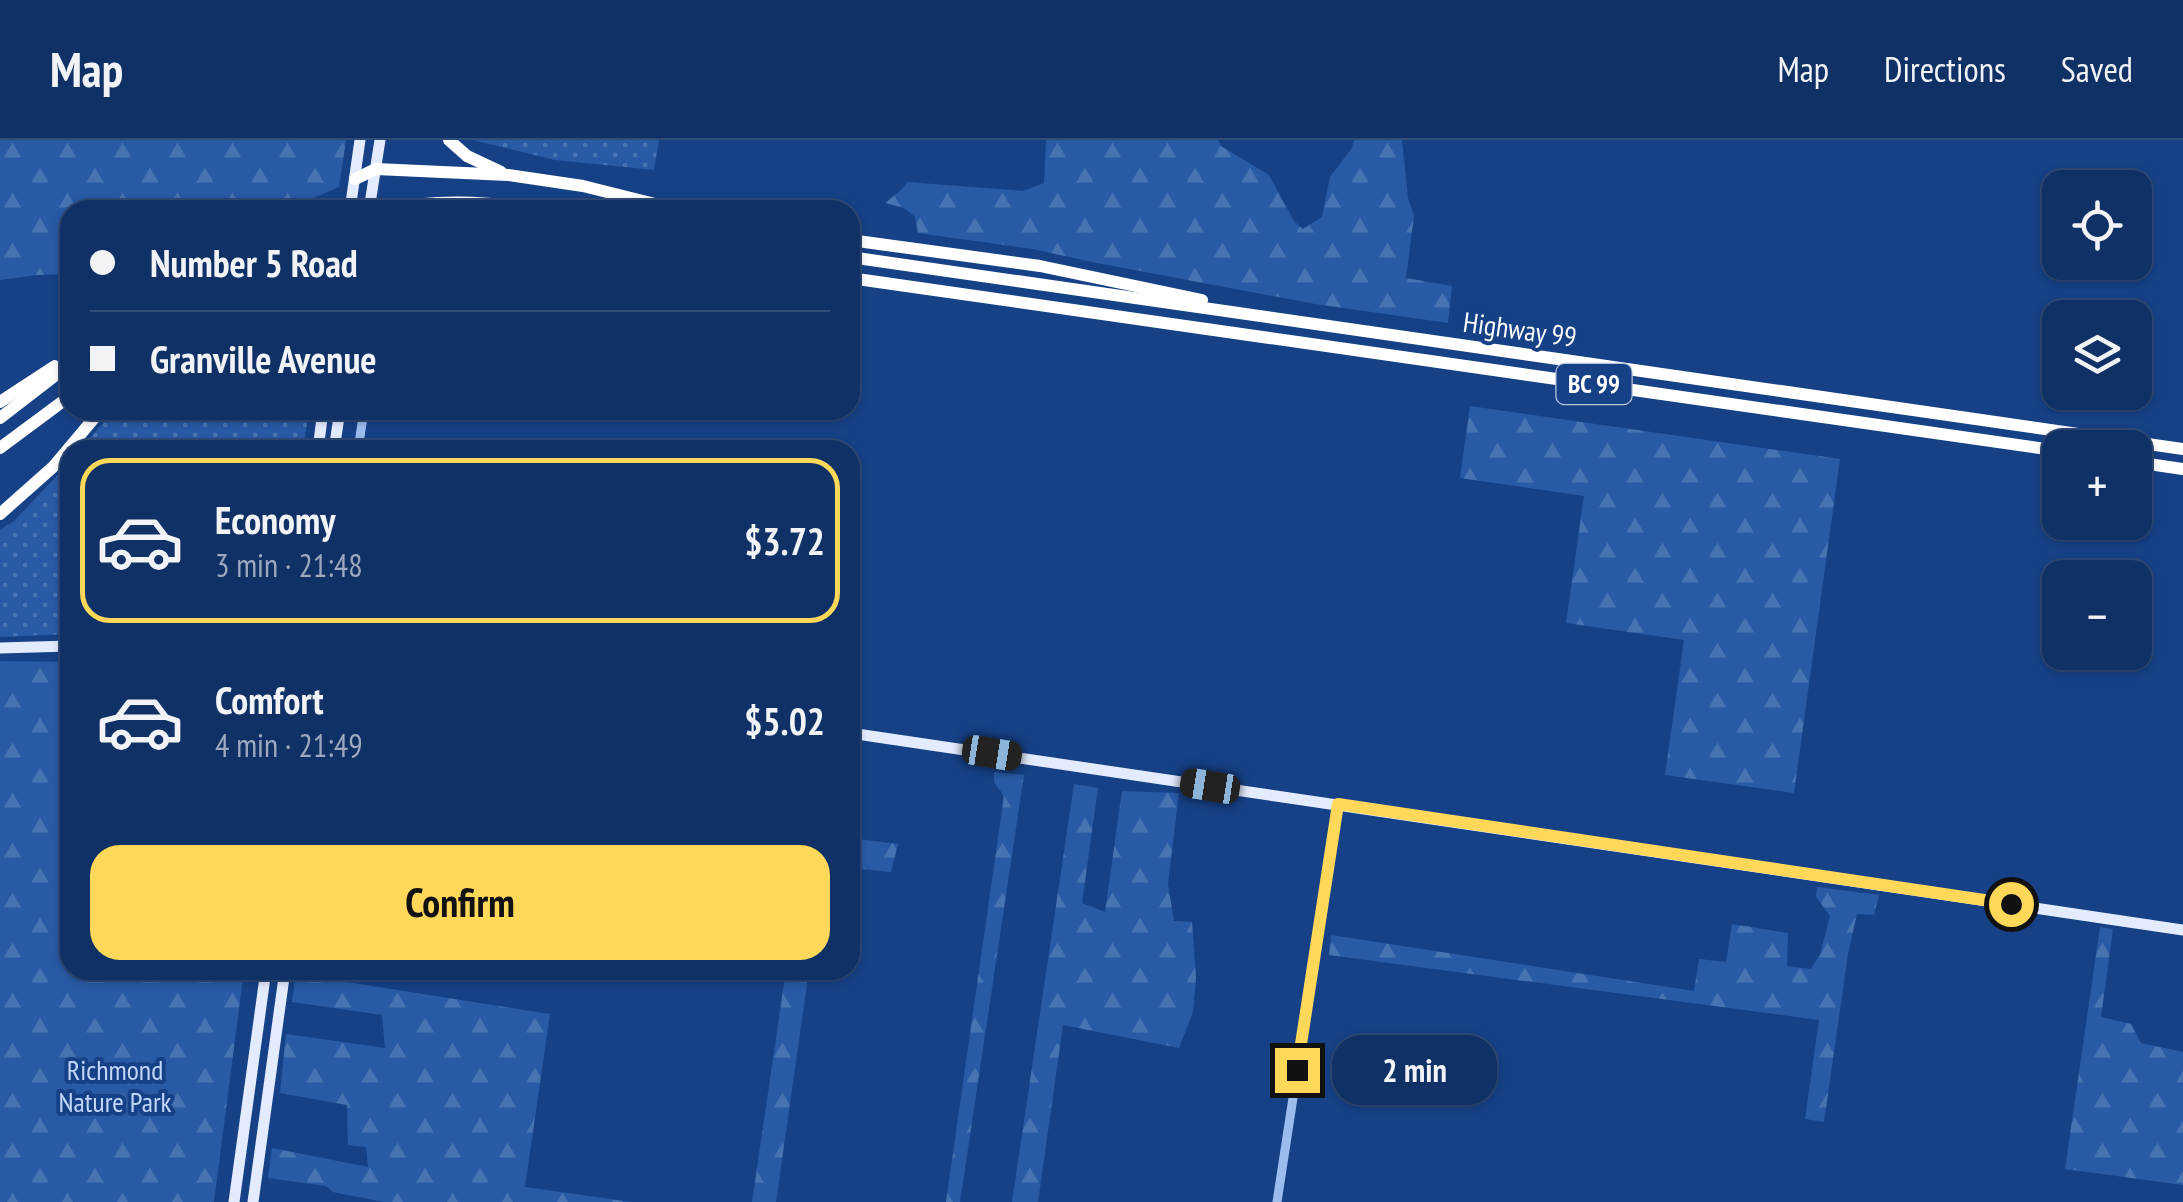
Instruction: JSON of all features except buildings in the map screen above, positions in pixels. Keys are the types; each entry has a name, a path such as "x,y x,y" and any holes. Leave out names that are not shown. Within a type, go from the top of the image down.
{"highway":[{"path":"449,140 467,156 508,175"},
{"path":"354,186 376,168 508,175 583,186 639,200"},
{"path":"860,241 1040,266 1200,299 1248,314"},
{"name":"Highway 99","path":"860,258 2183,448"},
{"name":"Highway 99","path":"860,279 2042,448"},
{"path":"0,402 60,363"},
{"path":"0,418 60,372"},
{"path":"0,448 60,403"},
{"path":"76,440 93,420"},
{"path":"0,514 60,459"},
{"path":"2152,464 2183,469"}],"main road":[{"path":"352,200 360,140"},
{"path":"371,200 380,140"},
{"path":"0,648 60,646"},
{"path":"860,733 2183,930"},
{"path":"234,1202 265,980"},
{"path":"253,1202 285,980"}],"street":[{"path":"1277,1202 1338,804"}],"green space":[{"path":"0,140 346,140 339,187 308,200 60,200 60,274 0,280"},
{"path":"473,140 659,140 654,170 555,160"},
{"path":"1046,140 1218,140 1221,146 1269,175 1294,221 1303,229 1322,217 1330,177 1354,140 1402,140 1408,198 1414,216 1406,278 1452,286 1448,323 1315,304 1033,249 918,233 915,217 904,208 885,203 907,182 1023,191 1044,183"},
{"path":"1470,406 1840,459 1794,793 1665,775 1684,640 1566,623 1584,496 1460,478"},
{"path":"106,420 308,420 304,440 88,440"},
{"path":"60,473 60,634 0,637 0,530 14,521"},
{"name":"Richmond Nature Park","path":"0,661 60,662 60,980 243,980 214,1202 0,1202"},
{"path":"994,772 1024,775 960,1202 946,1202 1004,796 994,782"},
{"path":"1074,784 1098,788 1082,903 1105,912 1122,791 1179,793 1168,884 1174,921 1192,922 1196,978 1193,1012 1179,1048 1063,1025 1038,1202 1012,1202"},
{"path":"860,839 898,844 891,872 860,869"},
{"path":"1817,887 1879,895 1874,915 1857,914 1824,1122 1805,1119 1819,1020 1329,955 1331,935 1694,991 1699,959 1726,962 1732,924 1788,933 1787,966 1811,969 1820,954 1830,916 1816,897"},
{"path":"2100,927 2113,929 2101,1017 2131,1024 2141,1043 2183,1052 2183,1185 2065,1169"},
{"path":"295,980 334,980 550,1014 525,1187 631,1202 383,1202 333,1192 326,1186 268,1178 272,1148 368,1167 366,1147 348,1145 347,1105 280,1093 286,1034 385,1048 382,1015 292,1002"},
{"path":"785,980 808,980 776,1202 752,1202"}],"route":[{"path":"1297,1070 1338,804 2011,904"}]}
